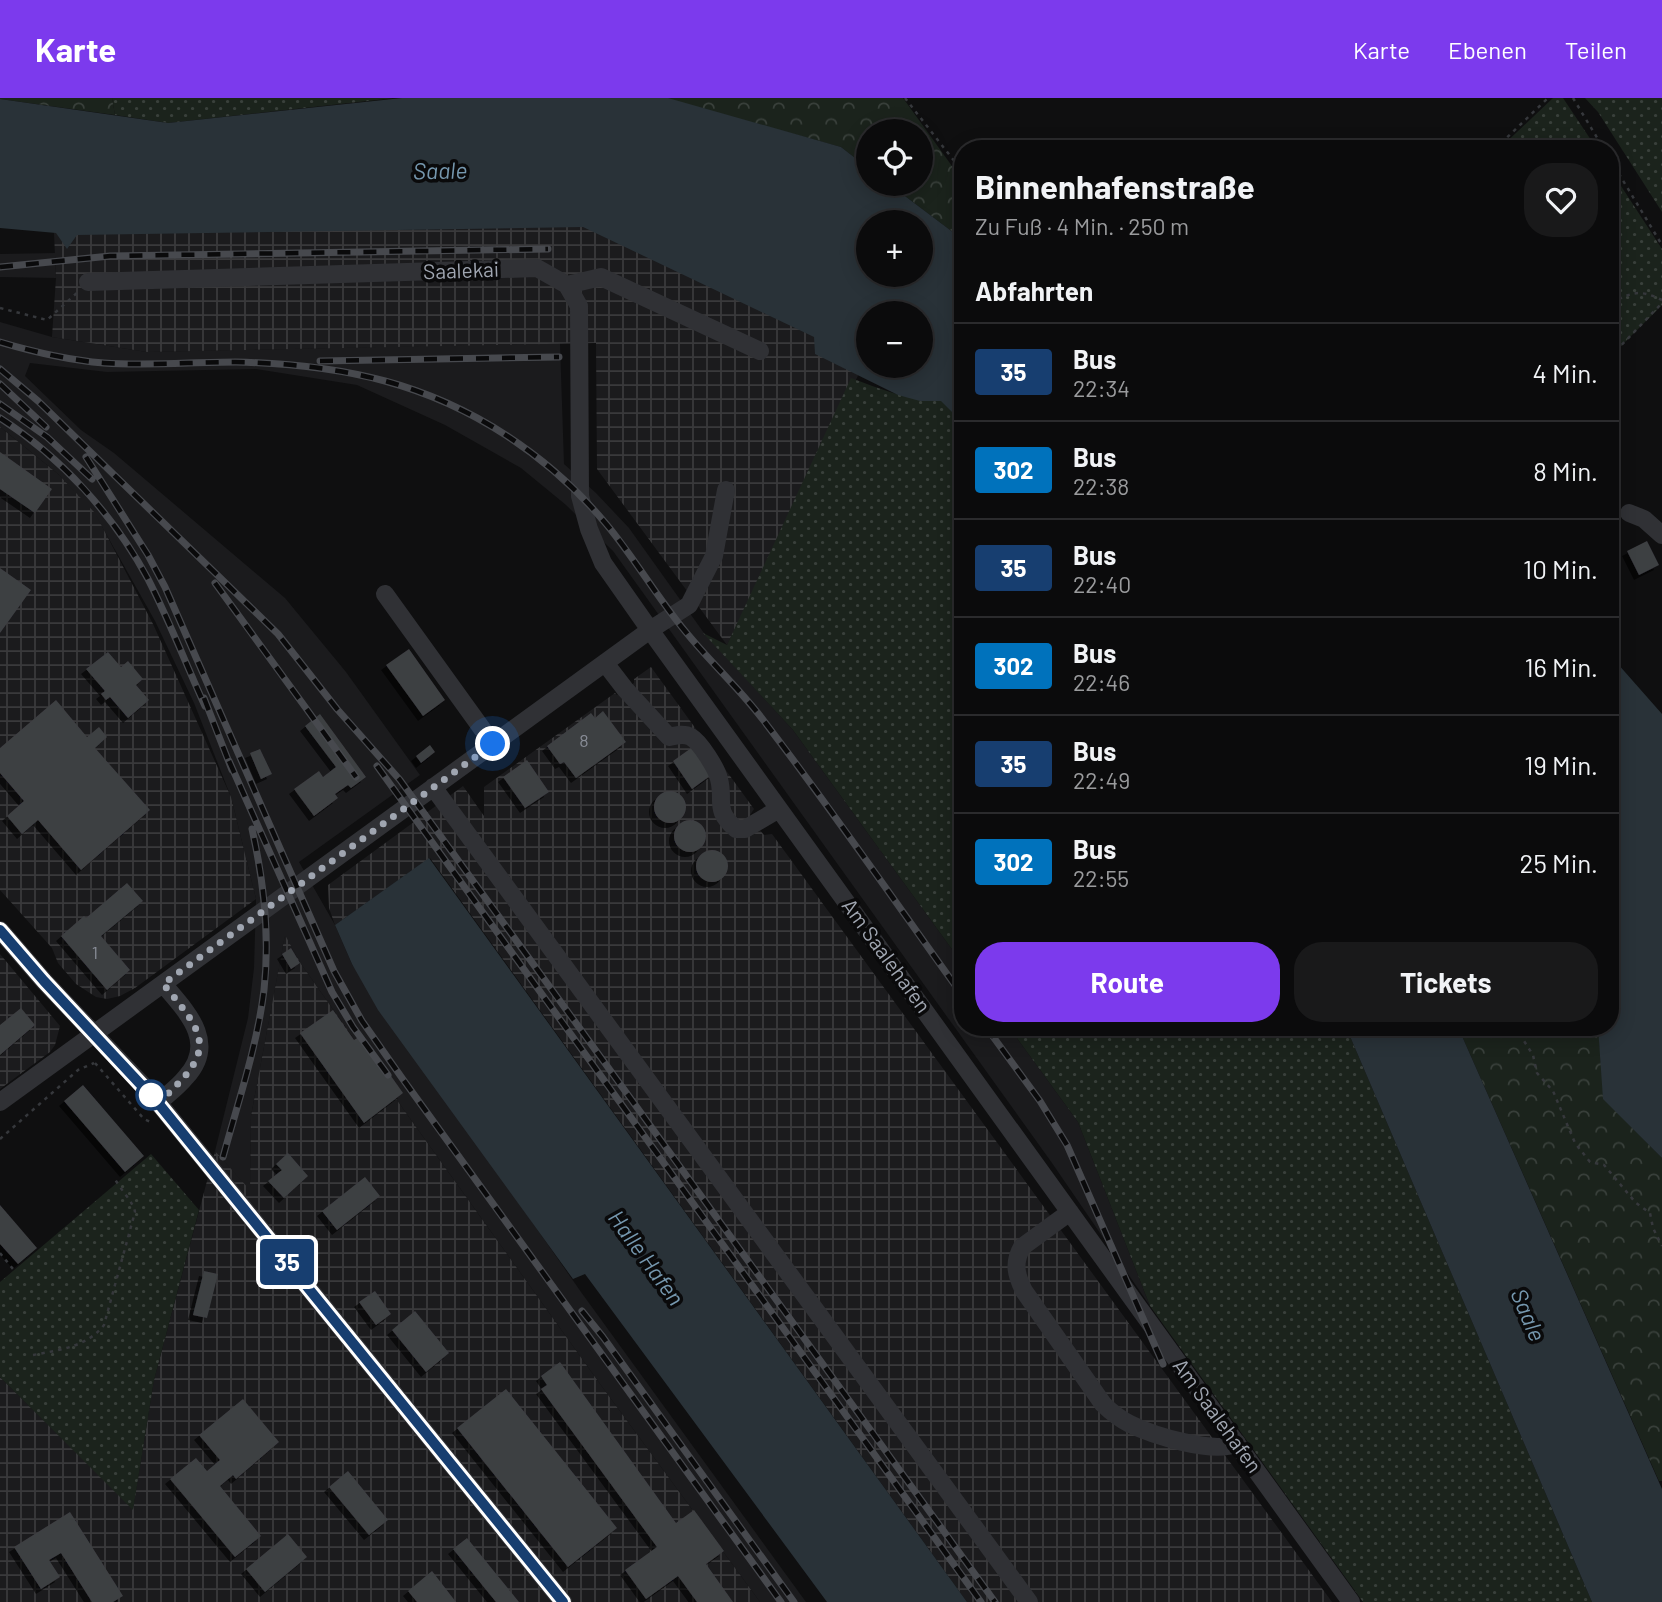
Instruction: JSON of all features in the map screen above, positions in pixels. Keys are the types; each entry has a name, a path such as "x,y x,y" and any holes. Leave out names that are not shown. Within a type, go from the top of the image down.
{"street":[{"name":"Saalekai","path":"88,282 537,268 567,285"},
{"path":"650,630 603,563 589,529 580,495 579,306 567,285 601,278 760,351"},
{"path":"0,1102 650,630 689,605 714,556 726,490"},
{"path":"1629,513 1644,519 1662,535"},
{"path":"385,594 493,744"},
{"name":"Am Saalehafen","path":"650,630 1351,1602"},
{"path":"605,663 625,689 670,737 683,734 692,738 707,755 719,778 719,800 725,820 736,829 745,829 779,809"},
{"path":"433,787 1029,1602"},
{"path":"0,930 158,1103 563,1602"},
{"path":"158,1103 194,1066 199,1041 198,1030 192,1020 163,984"},
{"path":"1070,1212 1022,1247 1016,1270 1024,1290 1103,1404 1118,1418 1145,1430 1212,1447 1226,1448 1237,1443"}],"path":[{"path":"905,98 954,161"},
{"path":"1504,140 1548,98"},
{"path":"1573,98 1599,140"},
{"path":"1619,174 1662,245"},
{"path":"0,308 47,320 88,282"},
{"path":"1619,299 1632,293 1647,292 1662,301 1619,346"},
{"path":"1521,1036 1533,1055 1537,1073 1553,1091 1576,1143 1590,1162 1604,1164 1636,1203 1650,1213 1653,1228 1662,1246"},
{"path":"0,1139 78,1070 96,1063 111,1051"},
{"path":"33,1355 83,1342 96,1335 104,1325 135,1212 115,1179"},
{"path":"0,1253 13,1269"}],"shaded area":[{"path":"597,200 856,348 857,378 727,645 597,469 596,343 147,352 52,337 56,278 53,209"},
{"path":"55,253 56,278 0,277 0,254"},
{"path":"0,322 52,337 147,352 560,343 564,464 629,528 704,633 793,730 954,952 954,1026 613,551 566,505 521,468 445,425 357,385 256,369 107,372 30,363 25,376 81,430 114,453 285,598 346,672 420,775 299,862 335,925 352,964 581,1292 806,1602 760,1602 411,1120 301,964 285,936 251,1116 250,1191 215,1151 248,1018 254,968 256,899 231,797 194,703 155,621 96,516 58,474 0,427"},
{"path":"0,427 58,474 95,513 153,624 231,797 256,899 135,988 107,999 96,997 76,984 58,963 52,948 0,890"},
{"path":"651,667 754,809 750,815 755,824 764,835 772,834 1332,1602 967,1602 430,858 335,925 329,908 328,885 463,786 484,816 484,787 615,693 617,695 634,683 634,679"},
{"path":"285,935 301,964 411,1120 760,1602 0,1602 0,1377 133,1509 154,1380 215,1151 250,1190 251,1116"},
{"path":"0,954 60,1026 55,1045 50,1052 0,1089"},
{"path":"961,1036 1016,1036 1078,1122 1150,1306"}],"green space":[{"path":"0,98 112,98 115,115 0,99"},
{"path":"112,98 395,98 168,123 115,115"},
{"path":"663,98 903,98 918,119 856,119 856,159 841,147"},
{"path":"1553,98 1563,98 1591,140 1509,140"},
{"path":"1585,98 1662,98 1662,212 1619,145 1619,140 1616,140 1598,112"},
{"path":"933,140 954,169 954,233 933,217 933,210 924,210 905,196 933,196"},
{"path":"1619,183 1662,249 1662,305 1619,348"},
{"path":"851,378 906,396 941,400 954,414 954,952 793,730 703,633 727,645"},
{"path":"1016,1036 1350,1036 1592,1602 1363,1602 1150,1306 1078,1122"},
{"path":"1462,1036 1599,1036 1604,1099 1662,1158 1662,1481 1659,1481"},
{"path":"151,1154 199,1210 154,1380 133,1510 0,1377 0,1282"}],"water":[{"name":"Saale","path":"402,98 668,98 841,147 856,159 856,196 905,196 924,210 856,210 856,287 933,287 933,217 954,233 954,414 941,401 920,401 898,395 864,378 933,378 933,301 856,301 856,374 815,354 814,337 583,227 77,235 67,249 56,233 0,228 0,99 168,123"},
{"path":"1619,665 1662,714 1662,1158 1603,1099 1599,1036 1619,1036"},
{"name":"Halle Hafen","path":"429,858 967,1602 827,1602 585,1274 573,1279 378,1010 352,964 335,925"},
{"name":"Saale","path":"1350,1036 1462,1036 1662,1489 1662,1602 1592,1602"}],"building":[{"path":"0,452 52,489 35,513 0,489"},
{"path":"1647,541 1659,565 1639,575 1627,551"},
{"path":"0,568 31,590 0,633"},
{"path":"409,649 445,700 423,716 386,665"},
{"path":"108,652 121,667 128,661 143,679 136,685 149,700 128,718 110,697 106,700 101,694 105,691 86,669"},
{"path":"56,700 87,737 99,727 107,737 95,748 150,810 81,870 38,820 22,834 7,816 24,801 0,773 0,748"},
{"path":"603,711 626,742 576,778 564,762 560,764 547,746 591,713 595,718"},
{"path":"320,714 366,777 351,788 348,785 335,794 338,798 314,816 294,789 319,771 323,777 336,767 305,726"},
{"path":"430,745 435,752 421,763 416,756"},
{"path":"694,746 714,773 692,789 673,761"},
{"path":"260,749 272,774 261,779 250,753"},
{"path":"527,760 549,792 525,808 503,777"},
{"path":"670,791 681,796 686,807 681,818 670,823 659,818 654,807 659,796"},
{"path":"690,820 701,825 706,836 701,847 690,852 679,847 674,836 679,825"},
{"path":"712,850 723,855 728,866 723,877 712,882 701,877 696,866 701,855"},
{"path":"127,883 143,901 101,936 130,970 107,990 61,936"},
{"path":"291,948 300,963 291,969 282,954"},
{"path":"21,1008 35,1025 0,1055 0,1025"},
{"path":"333,1010 354,1040 362,1035 403,1093 364,1123 300,1033"},
{"path":"83,1085 144,1156 125,1172 64,1101"},
{"path":"288,1153 308,1176 284,1198 268,1181 282,1170 276,1164"},
{"path":"365,1177 380,1196 337,1230 322,1211"},
{"path":"0,1205 37,1248 18,1264 0,1244"},
{"path":"204,1271 218,1274 207,1318 193,1315"},
{"path":"375,1291 391,1314 376,1325 359,1302"},
{"path":"415,1311 449,1353 426,1372 392,1330"},
{"path":"560,1362 676,1523 694,1510 724,1551 706,1564 733,1602 697,1602 678,1576 646,1599 625,1570 657,1547 541,1389 547,1385 541,1376"},
{"path":"506,1389 617,1528 568,1567 457,1428"},
{"path":"243,1399 279,1442 236,1479 233,1475 220,1486 261,1536 235,1557 170,1479 196,1458 207,1471 220,1460 199,1435"},
{"path":"348,1471 388,1520 369,1535 329,1487"},
{"path":"70,1512 123,1596 113,1602 92,1602 61,1553 49,1560 60,1577 41,1589 14,1547"},
{"path":"288,1534 307,1557 265,1592 246,1569"},
{"path":"467,1538 519,1602 496,1602 453,1549"},
{"path":"432,1571 456,1602 417,1602 408,1591"}],"railway":[{"path":"0,267 110,256 548,249"},
{"path":"0,342 52,355 104,363 255,363 348,373 417,391 478,418 507,436 560,477 607,525 685,631 764,721 954,984"},
{"path":"320,361 559,357"},
{"path":"0,369 38,401 278,634 337,709 400,780 995,1602"},
{"path":"0,384 46,427"},
{"path":"0,404 47,437 92,479"},
{"path":"0,418 44,450 64,469 119,532 156,595 205,706"},
{"path":"86,457 165,587 334,971 362,1021 781,1602"},
{"path":"215,583 356,777"},
{"path":"204,698 232,770"},
{"path":"229,761 332,992 353,1027 388,1075"},
{"path":"377,766 981,1602"},
{"path":"223,1157 252,1053 266,970 265,909 252,829"},
{"path":"993,1036 1040,1101 1067,1145 1163,1364"},
{"path":"582,1311 794,1602"}],"bus line":[{"name":"35","path":"0,930 158,1103 563,1602"}],"route":[{"path":"151,1095 158,1103 187,1076 198,1055 198,1030 186,1010 163,984 493,744"}]}
